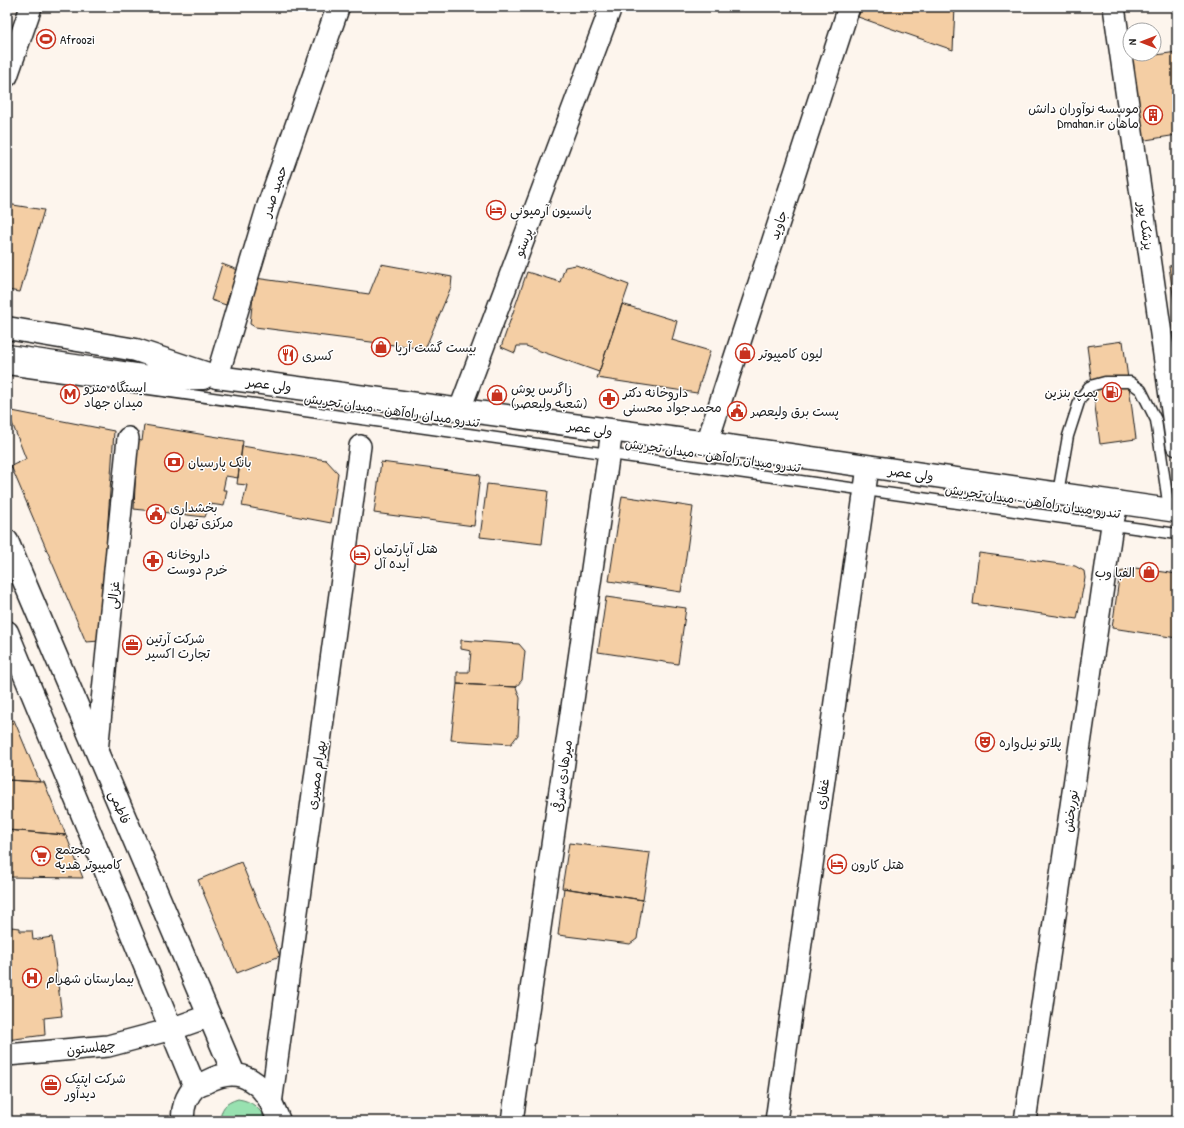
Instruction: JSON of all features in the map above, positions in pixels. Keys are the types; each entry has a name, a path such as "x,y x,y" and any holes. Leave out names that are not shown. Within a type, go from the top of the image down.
{"main road":[{"name":"حمید صدر","path":"217,377 268,207 338,7"},
{"name":"ولی عصر","path":"7,328 136,350 217,377 707,443 1173,510"},
{"path":"7,356 163,379 217,377"},
{"name":"فاطمی","path":"7,541 234,1074"},
{"path":"7,632 196,1087"},
{"path":"172,1029 209,1016"},
{"path":"183,1121 182,1114 187,1100 196,1087 215,1077 234,1074 252,1080 264,1090 275,1112"}],"street":[{"path":"7,76 31,7"},
{"name":"پرستو","path":"460,409 611,7"},
{"name":"جاوید","path":"707,443 849,7"},
{"name":"پزشک پور","path":"1114,7 1177,445"},
{"name":"میرهادی شرقی","path":"512,1121 612,431"},
{"name":"غزالی","path":"97,752 128,438"},
{"name":"بهرام مصیری","path":"275,1112 360,446"},
{"name":"غفاری","path":"776,1121 868,467"},
{"name":"نوربخش","path":"1025,1121 1112,525 1118,502"},
{"name":"چهلستون","path":"7,1055 108,1046 172,1029"}],"lane":[{"name":"تندرو میدان راه‌آهن - میدان تجریش","path":"7,369 1177,534"},
{"path":"1058,493 1068,436 1080,399 1089,387 1099,383 1130,382 1141,390 1156,420 1173,510"}],"path":[{"path":"7,388 7,393"}],"green space":[{"path":"238,1099 247,1101 255,1106 261,1112 266,1121 220,1121 221,1113 224,1107 230,1102"}],"building":[{"path":"862,7 955,7 953,50 858,17"},
{"name":"موسسه نوآوران دانش Dmahan.ir ماهان","path":"1177,52 1177,135 1133,142 1121,60 1122,62 1162,62 1162,54"},
{"path":"7,204 44,210 20,292 7,290"},
{"path":"222,264 238,270 226,305 211,300"},
{"path":"381,264 452,277 451,287 425,349 255,327 250,324 255,278 369,294"},
{"path":"576,265 629,285 599,372 526,346 517,346 515,353 501,347 527,272 560,282 565,267"},
{"path":"1177,265 1177,323 1169,266"},
{"path":"622,304 677,321 672,340 710,351 697,393 597,378"},
{"name":"پمپ بنزین","path":"1123,341 1136,439 1100,444 1087,346"},
{"path":"7,410 114,431 100,641 86,642 11,466 26,459"},
{"path":"144,425 243,441 238,478 226,476 223,490 227,490 224,506 210,504 205,517 134,509 137,440 142,441"},
{"path":"242,446 326,460 338,473 331,523 242,506 247,485 237,484"},
{"path":"381,462 480,475 474,526 374,513"},
{"path":"487,484 548,491 542,544 480,537"},
{"path":"622,496 693,507 681,592 609,581"},
{"path":"979,553 1075,566 1084,571 1085,578 1077,619 973,604"},
{"path":"1135,568 1177,574 1177,638 1112,628 1120,572"},
{"path":"606,597 686,608 678,664 598,652"},
{"path":"461,640 519,644 525,651 522,680 516,687 457,684 457,672 469,672 471,651 461,649"},
{"path":"457,684 516,687 520,698 518,735 511,744 451,740"},
{"path":"14,720 40,782 7,780 7,721"},
{"path":"7,780 44,782 66,835 7,830"},
{"name":"مجتمع کامپیوتر هدیه","path":"7,830 66,835 83,878 7,877"},
{"path":"569,843 650,853 643,900 562,888"},
{"path":"241,862 280,956 237,973 198,880"},
{"path":"564,888 643,900 637,939 630,944 558,935"},
{"name":"بيمارستان شهرام","path":"11,927 20,928 20,931 32,931 33,940 52,937 62,1016 44,1018 45,1035 7,1040 7,930 11,930"}],"place":[{"name":"Afroozi","path":"46,39"},
{"name":"موسسه نوآوران دانش Dmahan.ir ماهان","path":"1153,115"},
{"name":"پانسیون آرمیونی","path":"496,210"},
{"name":"بیست گشت آریا","path":"381,347"},
{"name":"لیون کامپیوتر","path":"745,353"},
{"name":"كسرى","path":"288,355"},
{"name":"پمپ بنزین","path":"1112,392"},
{"name":"ایستگاه مترو میدان جهاد","path":"70,394"},
{"name":"زاگرس پوش (شعبه ولیعصر)","path":"497,395"},
{"name":"داروخانه دکتر محمدجواد محسنی","path":"609,399"},
{"name":"پست برق ولیعصر","path":"737,411"},
{"name":"بانک پارسیان","path":"174,462"},
{"name":"بخشداری مرکزی تهران","path":"156,514"},
{"name":"هتل آپارتمان ایده آل","path":"360,555"},
{"name":"داروخانه خرم دوست","path":"153,561"},
{"name":"الفبا وب","path":"1149,572"},
{"name":"شرکت آرتین تجارت اکسیر","path":"132,645"},
{"name":"پلاتو نیل‌واره","path":"985,742"},
{"name":"مجتمع کامپیوتر هدیه","path":"41,856"},
{"name":"هتل کارون","path":"837,864"},
{"name":"بيمارستان شهرام","path":"32,978"},
{"name":"شرکت اپتیک دیدآور","path":"51,1085"}]}
